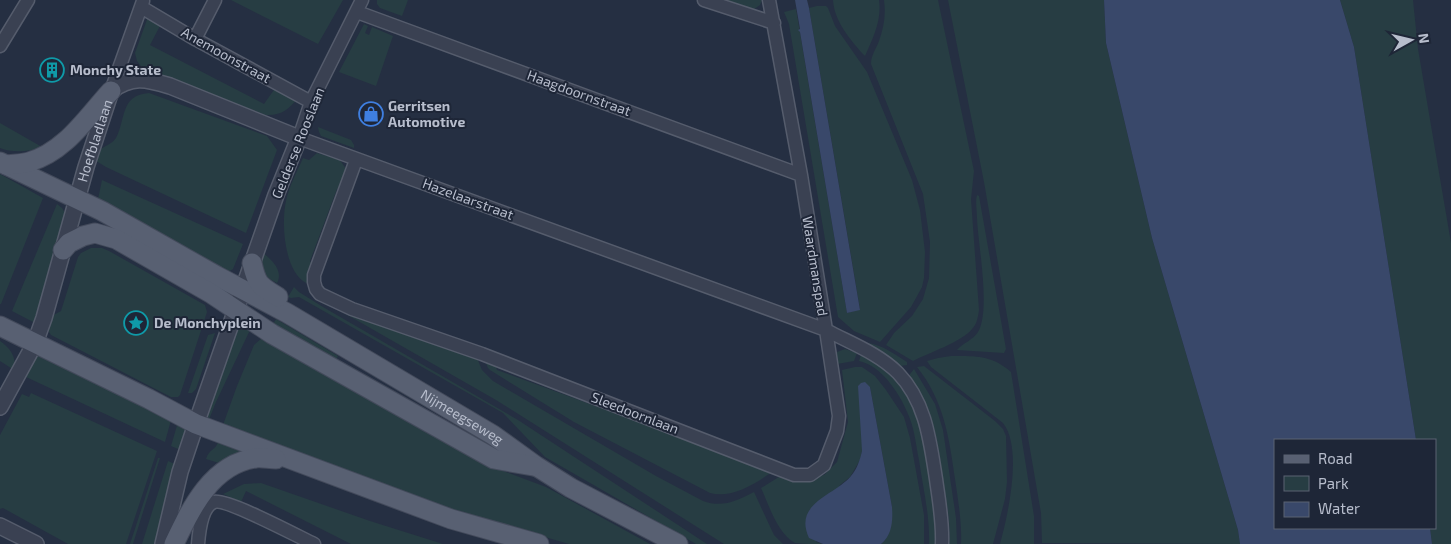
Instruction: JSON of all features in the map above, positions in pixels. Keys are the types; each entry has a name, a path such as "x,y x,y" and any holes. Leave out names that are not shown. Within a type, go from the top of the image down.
{"main road":[{"path":"3,163 28,162 40,158 62,145 111,91"},
{"path":"3,163 77,198 243,290"},
{"path":"63,250 69,243 83,236 95,233 116,239 178,274 280,338 494,459 536,466"},
{"path":"252,263 256,280 261,286 406,375 412,388"},
{"name":"Nijmeegseweg","path":"243,290 287,313 493,435 571,488 678,544"},
{"path":"0,326 196,424 451,519 539,544"},
{"path":"174,544 190,513 208,485 227,468 257,458 290,460"}],"street":[{"path":"0,46 4,28 28,0"},
{"path":"194,39 214,0"},
{"name":"Gelderse Rooslaan","path":"243,290 311,102 362,0"},
{"path":"704,0 774,23"},
{"name":"Waardmanspad","path":"769,0 801,175 826,330 881,359 898,374 919,404 930,436 942,517 942,544"},
{"name":"Anemoonstraat","path":"142,4 194,39 311,102"},
{"name":"Hoefbladlaan","path":"77,198 111,91 142,4"},
{"name":"Haagdoornstraat","path":"357,12 801,175"},
{"name":"Hazelaarstraat","path":"111,91 118,85 130,80 148,79 170,86 356,160 475,201 826,330"},
{"name":"Sleedoornlaan","path":"356,160 314,275 316,290 320,294 352,309 482,354 794,475 810,475 824,465 836,430 839,416 826,330"},
{"path":"0,407 35,343 44,318 77,198"},
{"path":"163,544 180,472 243,290"},
{"path":"198,544 206,509 213,503 221,502 236,507 314,544"},
{"path":"0,526 36,544"}],"green space":[{"path":"231,0 343,0 318,44"},
{"path":"377,0 408,0 402,16 380,8"},
{"path":"718,0 762,0 760,5 753,10"},
{"path":"833,0 879,0 878,22 865,56 849,37 836,16"},
{"path":"884,0 938,0 974,171 971,199 979,310 977,320 972,329 961,338 913,361 886,345 894,333 912,316 923,299 929,278 930,242 923,194 871,64 883,26"},
{"path":"948,0 1104,0 1106,43 1152,238 1238,530 1240,544 1042,543 1041,513 984,182"},
{"path":"1340,0 1413,0 1418,49 1451,243 1451,544 1432,544 1430,529 1436,529 1436,439 1416,439 1354,47"},
{"path":"826,6 828,8 835,26 867,72 912,180 920,210 925,252 922,287 911,307 880,342 854,331 838,317 789,24 784,12 796,9 847,313 860,309 809,8"},
{"path":"148,17 161,24 150,45 264,104 276,87 298,98 284,111 266,115 144,70 137,61 135,53"},
{"path":"364,24 368,26 365,33 369,35 372,27 393,36 376,86 339,72"},
{"path":"149,93 267,136 277,150 246,233 106,167 93,159 101,149 116,138 128,103 133,98"},
{"path":"0,123 42,147 21,151 10,151 0,148"},
{"path":"318,127 351,140 354,148 321,136"},
{"path":"317,153 340,160 346,169 343,186 337,189 310,261 313,267 309,282 306,283 299,277 289,258 284,233 284,221 289,190 303,158 309,160"},
{"path":"0,174 43,198 1,304 0,304"},
{"path":"102,180 243,244 233,269 228,272 98,199"},
{"path":"977,195 979,196 1006,349 1004,353 957,350 978,332 982,322 984,293 976,206"},
{"path":"57,204 67,216 35,323 12,311"},
{"path":"91,248 102,248 109,251 205,305 207,312 178,397 171,397 51,335 49,332 50,317 61,311 78,257 81,253"},
{"path":"261,252 272,261 278,270 279,278 277,283 263,271"},
{"path":"294,287 323,307 518,420 707,544 696,544 545,457 503,413 299,297 288,297"},
{"path":"323,301 477,358 482,370 493,381 656,476 703,501 723,504 754,492 774,535 783,544 724,544 496,400"},
{"path":"276,319 338,356 335,362 272,326"},
{"path":"236,323 250,330 208,422 202,418"},
{"path":"215,333 196,389 192,393 188,393 208,335"},
{"path":"263,337 311,367 440,440 490,466 546,487 650,544 569,544 456,511 349,474 296,451 223,425 254,345"},
{"path":"0,341 14,357 14,370 0,361"},
{"path":"867,343 878,345 888,350 907,362 907,365 900,366"},
{"path":"845,349 857,353 854,361 837,364 837,352"},
{"path":"861,355 879,365 892,377 903,390 918,421 926,456 934,509 936,544 929,544 926,502 910,419 897,392 876,369 859,361"},
{"path":"38,356 171,420 165,442 24,376 35,357"},
{"path":"951,356 990,359 1011,372 1034,516 1034,544 1000,544 1007,516 1012,482 1012,448 1009,434 1003,423 931,367 927,361"},
{"path":"485,361 495,364 497,370 772,472 750,486 734,492 726,494 710,493 574,422 490,370"},
{"path":"924,366 995,421 1003,429 1006,436 1007,482 1005,499 993,544 961,544 960,511 947,434 939,406 917,367"},
{"path":"862,367 875,376 904,417 910,438 924,515 924,544 881,544 885,540 892,507 870,387 860,460 850,477 840,485 816,542 823,544 795,543 783,533 761,488 782,475 806,478 824,475 837,462 848,422 842,370"},
{"path":"914,369 935,404 943,430 956,518 957,544 949,544 948,516 937,443 931,417 919,391 910,378 910,374"},
{"path":"31,393 157,451 126,544 68,544 3,508 0,509 0,435 22,394 29,397"},
{"path":"178,422 189,428 183,451 171,446"},
{"path":"218,442 222,444 225,442 244,452 219,463 206,459"},
{"path":"158,458 160,458 133,544 130,544"},
{"path":"168,461 179,466 156,544 142,544"},
{"path":"261,483 443,544 351,544 246,491 241,502 223,494 244,484"}],"water":[{"path":"795,0 807,0 809,8 860,310 847,313 800,32 798,30 800,29"},
{"path":"1104,0 1340,0 1354,47 1416,439 1274,439 1274,529 1430,529 1432,544 1240,544 1238,530 1152,238 1106,43"},
{"path":"865,382 870,387 892,507 891,527 888,536 881,544 823,544 809,538 806,516 818,501 851,476 858,464 862,451 858,386"}],"place":[{"name":"Monchy State","path":"52,70"},
{"name":"Gerritsen Automotive","path":"371,114"},
{"name":"De Monchyplein","path":"136,323"}]}
